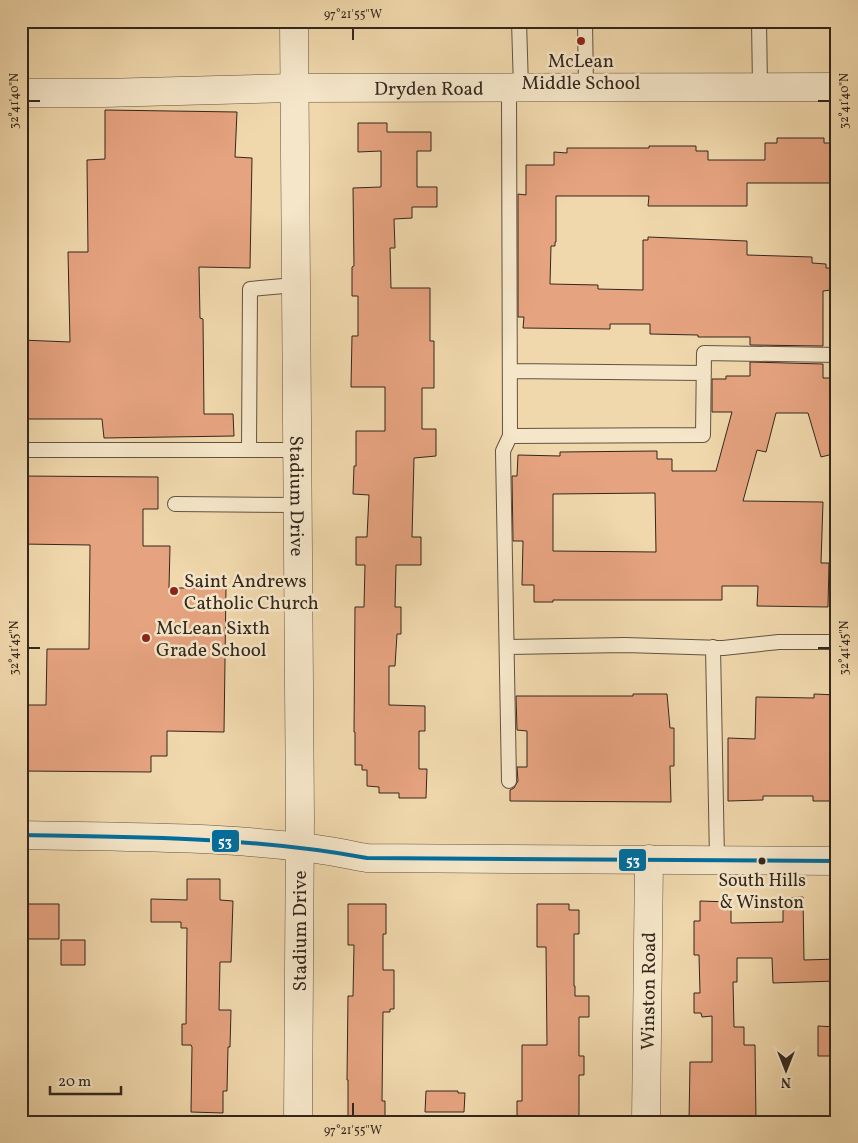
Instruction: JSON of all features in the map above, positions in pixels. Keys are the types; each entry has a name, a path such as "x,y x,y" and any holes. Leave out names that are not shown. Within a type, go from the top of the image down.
{"street":[{"name":"Stadium Drive","path":"294,21 300,847 298,1122"},
{"name":"Dryden Road","path":"21,93 293,88 837,87"},
{"path":"21,836 156,838 300,847 367,858 837,861"},
{"name":"Winston Road","path":"646,1122 649,859"}],"lane":[{"path":"509,781 503,452 510,436 515,88 519,21"},
{"path":"585,21 586,88"},
{"path":"759,21 760,88"},
{"path":"249,450 250,289 295,285"},
{"path":"510,436 703,435 704,353 837,355"},
{"path":"510,371 704,373"},
{"path":"21,450 296,450"},
{"path":"175,504 297,505"},
{"path":"507,647 625,645 713,648 779,642 837,642"},
{"path":"713,648 717,860"}],"building":[{"path":"105,110 237,112 235,157 252,158 250,268 199,267 200,318 203,319 204,414 233,414 234,436 104,438 102,419 21,419 21,340 70,342 68,252 88,252 87,160 105,159"},
{"path":"358,123 387,123 387,132 431,132 431,151 417,151 417,187 437,187 437,207 412,207 412,218 394,219 395,248 390,248 391,288 430,288 430,341 434,341 434,388 422,388 422,429 436,429 436,456 414,458 412,537 421,537 421,565 396,565 395,607 401,607 401,634 397,634 395,666 389,666 389,705 425,706 425,731 419,731 419,769 427,769 426,798 399,798 399,793 379,793 379,787 367,786 367,770 362,770 362,765 355,765 355,607 364,607 365,565 356,565 356,537 367,537 369,495 353,494 354,466 356,466 356,431 385,431 385,387 351,387 352,336 358,336 358,296 352,296 352,267 354,266 353,188 381,187 381,151 358,152"},
{"path":"777,138 824,138 824,143 836,143 836,183 747,183 747,206 648,206 649,196 556,196 556,242 555,246 551,246 550,284 598,285 598,289 643,290 643,240 648,240 648,237 747,241 747,255 812,257 812,263 826,264 826,268 831,268 831,290 823,291 823,346 750,345 750,337 698,337 698,335 650,334 650,324 610,324 610,329 523,328 524,317 518,317 518,194 526,195 526,165 554,165 554,152 567,153 567,148 649,148 649,146 696,146 696,151 708,151 708,160 765,160 765,143 777,143"},
{"path":"750,362 823,364 823,378 837,378 837,453 821,457 808,413 776,413 766,452 757,450 743,501 823,502 821,563 829,563 828,607 757,606 758,586 722,586 722,600 553,600 553,602 534,602 534,585 522,585 523,541 513,541 512,476 517,476 518,455 560,456 560,452 657,451 657,459 672,459 672,471 716,471 732,412 712,412 712,379 726,379 726,376 750,376","holes":["655,493 656,552 553,551 553,494"]},
{"path":"21,476 158,477 158,509 143,509 143,546 170,546 169,588 226,588 224,732 167,731 167,756 151,756 151,772 21,771 21,705 46,705 47,649 89,649 90,545 21,544"},
{"path":"633,694 667,694 670,728 674,728 674,766 670,766 671,802 510,801 510,790 514,788 518,781 517,767 527,767 527,731 517,730 516,696 633,696"},
{"path":"814,694 837,695 837,801 813,801 813,796 763,796 763,800 728,801 728,738 755,739 756,697 814,698"},
{"path":"187,879 220,879 220,900 233,901 231,962 220,962 219,1010 231,1010 227,1091 223,1091 223,1113 191,1112 192,1047 191,1045 182,1045 182,1024 186,1024 187,928 181,928 181,922 151,922 151,899 187,900"},
{"path":"803,897 804,960 837,959 837,981 773,983 772,958 737,958 737,982 733,982 734,1027 744,1027 744,1045 755,1045 756,1122 689,1122 690,1062 712,1062 712,1016 702,1017 701,1013 694,1013 694,993 700,993 699,955 694,955 694,921 700,921 700,901 731,902 731,923 783,922 783,898"},
{"path":"21,904 59,904 59,939 21,939"},
{"path":"348,904 386,904 386,934 383,934 383,970 394,970 394,1009 390,1009 390,1012 383,1012 382,1101 385,1101 385,1122 348,1122 348,996 353,996 354,945 348,945"},
{"path":"537,904 569,904 569,910 579,910 579,934 574,934 574,986 575,996 589,996 589,1017 579,1017 579,1056 584,1056 584,1075 579,1075 579,1122 517,1121 517,1101 522,1101 522,1045 547,1045 546,947 537,947"},
{"path":"61,940 85,940 85,965 61,965"},
{"path":"818,1026 837,1027 837,1056 818,1056"},
{"path":"426,1091 458,1091 458,1093 465,1093 464,1112 425,1112"}],"transit line":[{"name":"53","path":"21,835 195,839 281,846 367,858 837,861"}],"place":[{"name":"McLean Middle School","path":"581,41"},
{"name":"Saint Andrews Catholic Church","path":"174,591"},
{"name":"McLean Sixth Grade School","path":"146,638"},
{"name":"South Hills & Winston","path":"762,861"}]}
